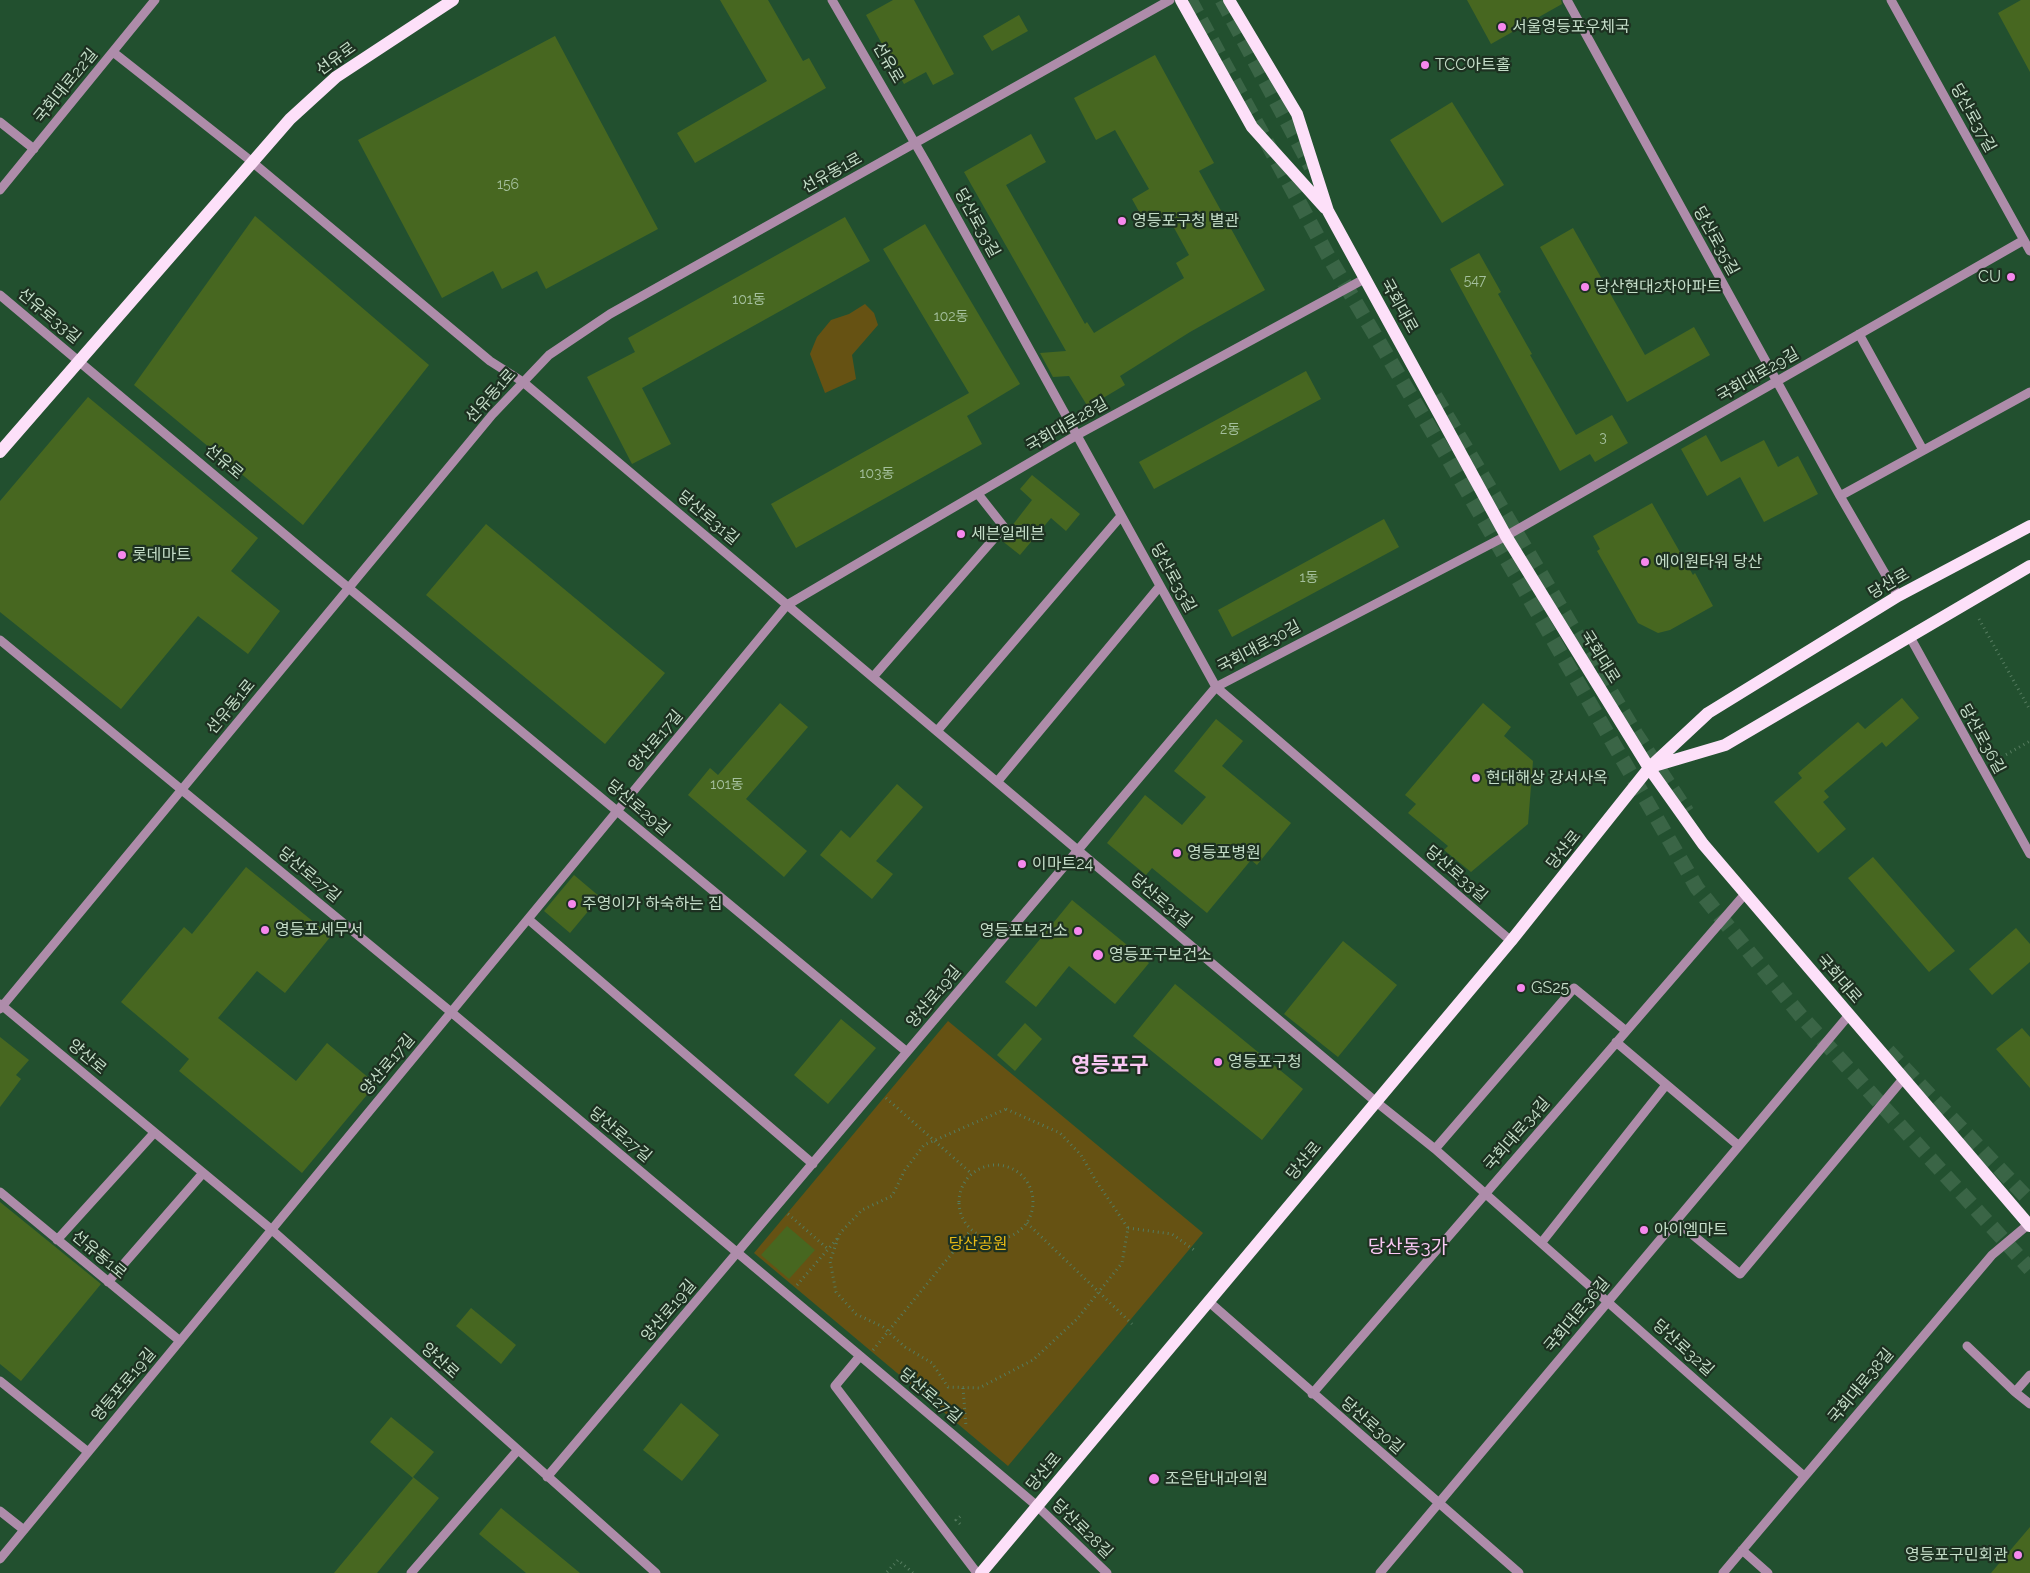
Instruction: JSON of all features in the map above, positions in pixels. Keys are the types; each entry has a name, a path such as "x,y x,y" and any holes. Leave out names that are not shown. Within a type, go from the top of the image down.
{"main road":[{"name":"선유로","path":"0,452 251,161 290,119 336,77 453,0"},
{"name":"국회대로","path":"1181,0 1252,127 1328,211"},
{"name":"국회대로","path":"1229,0 1297,114 1328,211 1506,536 1649,768 1703,844 2029,1224"},
{"name":"당산로","path":"981,1573 1511,941 1649,768 1708,713 1898,596 2030,526"},
{"path":"1649,768 1725,744 2030,566"}],"street":[{"name":"국회대로22길","path":"0,190 155,0"},
{"name":"선유로","path":"832,0 916,143"},
{"name":"선유동1로","path":"1,1006 492,415 549,355 610,314 1170,0"},
{"name":"당산로35길","path":"1567,0 1840,496 1898,596"},
{"name":"당산로37길","path":"1890,0 2030,250"},
{"path":"113,52 251,161 490,361 523,382"},
{"path":"0,122 34,149"},
{"name":"당산로33길","path":"916,143 1216,687 1511,941"},
{"name":"국회대로29길","path":"1506,536 2024,240"},
{"name":"국회대로28길","path":"787,605 1077,435 1366,278"},
{"name":"선유로33길","path":"0,295 78,361"},
{"path":"1859,334 1923,450"},
{"name":"선유로","path":"78,361 349,588"},
{"name":"당산로31길","path":"523,382 1375,1101"},
{"path":"1840,496 2030,392"},
{"path":"873,677 1004,527 978,494"},
{"path":"937,731 1121,516"},
{"name":"국회대로30길","path":"1078,850 1216,687 1506,536"},
{"path":"997,782 1160,586"},
{"name":"당산로29길","path":"349,588 907,1052"},
{"name":"양산로17길","path":"272,1230 787,605"},
{"name":"당산로36길","path":"1910,637 2030,854"},
{"path":"0,640 182,789"},
{"name":"당산로27길","path":"182,789 451,1012 1037,1506"},
{"name":"양산로19길","path":"547,1477 1078,850"},
{"name":"국회대로34길","path":"1312,1394 1745,894"},
{"path":"528,919 813,1164"},
{"path":"1435,1149 1574,988 1626,1031"},
{"name":"양산로","path":"1,1006 272,1230 516,1451 656,1573"},
{"name":"국회대로36길","path":"1380,1573 1849,1015"},
{"path":"1616,1042 1738,1146"},
{"path":"1676,1221 1740,1274 1903,1079"},
{"path":"1542,1242 1666,1085"},
{"name":"당산로32길","path":"1375,1101 1486,1193 1804,1476"},
{"path":"58,1240 154,1132"},
{"path":"108,1282 203,1173"},
{"name":"선유동1로","path":"0,1192 180,1341"},
{"name":"국회대로38길","path":"1723,1573 1992,1255 2029,1224"},
{"name":"영등포로19길","path":"0,1560 272,1230"},
{"name":"당산로30길","path":"1208,1301 1312,1394 1519,1573"},
{"path":"1967,1346 2030,1404"},
{"path":"862,1358 835,1386 977,1573"},
{"path":"2015,1392 2030,1375"},
{"path":"0,1381 88,1452"},
{"path":"411,1573 516,1451"},
{"name":"당산로28길","path":"1037,1506 1107,1573"},
{"path":"0,1511 24,1530"},
{"path":"1742,1550 1768,1573"}],"path":[{"path":"1979,619 2030,710"},
{"path":"1982,769 2030,741"},
{"path":"876,1089 972,1174"},
{"path":"788,1295 862,1210 892,1196 905,1170 924,1145 1006,1108 1060,1133 1081,1155 1128,1228 1122,1263 1057,1340 1033,1360 978,1388 948,1388 932,1363 905,1347 888,1331 856,1314 836,1292 830,1261 839,1237"},
{"path":"1001,1165 1020,1174 1032,1192 1033,1202 1027,1223 1020,1231 1001,1239 980,1236 964,1222 958,1202 964,1182 980,1168 1001,1165"},
{"path":"778,1206 828,1249"},
{"path":"1027,1223 1132,1324"},
{"path":"1128,1228 1172,1234 1194,1250"},
{"path":"862,1358 888,1331 971,1230"},
{"path":"963,1388 967,1447"},
{"path":"960,1524 956,1520 962,1515"},
{"path":"887,1572 898,1560 913,1573"}],"green space":[{"path":"865,304 874,313 878,325 852,355 856,379 825,393 810,354 817,337 831,320 849,314"},
{"name":"당산공원","path":"948,1021 1203,1233 1008,1466 754,1253"}],"building":[{"path":"720,0 768,0 803,61 809,58 826,88 695,163 677,133 767,81"},
{"path":"893,0 914,0 954,74 933,85 926,72 904,84 866,15"},
{"name":"서울영등포우체국","path":"1467,0 1561,0 1562,4 1491,44"},
{"path":"2021,0 2030,0 2030,72 1998,13"},
{"path":"1019,15 1028,31 992,51 983,36"},
{"path":"555,36 658,229 546,289 537,271 502,289 493,271 442,298 358,140"},
{"path":"1155,55 1214,163 1199,171 1265,290 1190,332 1120,376 1125,385 1088,407 1069,376 1053,377 1040,353 1066,351 964,172 1031,134 1046,162 1006,185 1085,324 1087,322 1094,333 1184,278 1176,263 1189,255 1167,215 1147,226 1132,199 1149,189 1115,130 1096,140 1074,98"},
{"path":"1452,102 1504,185 1442,223 1390,140"},
{"path":"255,216 429,365 303,525 134,385"},
{"path":"845,217 870,261 642,388 671,444 632,464 587,377 635,352 628,338"},
{"path":"925,224 1020,384 967,416 982,444 796,548 771,504 969,393 883,249"},
{"name":"당산현대2차아파트","path":"1573,228 1645,355 1694,327 1710,355 1627,402 1540,247"},
{"path":"1479,253 1501,292 1498,294 1532,354 1530,355 1576,435 1612,415 1628,443 1595,462 1590,454 1560,471 1450,269"},
{"path":"1306,371 1321,399 1154,489 1139,462"},
{"name":"롯데마트","path":"88,397 258,538 231,571 280,611 248,654 198,616 121,709 0,612 0,501"},
{"path":"1706,435 1721,462 1764,440 1778,467 1798,456 1818,494 1764,522 1740,477 1707,496 1681,449"},
{"path":"1032,475 1080,514 1066,531 1051,518 1020,555 1001,540 1032,500 1020,489"},
{"name":"에이원타워 당산","path":"1652,503 1713,606 1670,630 1658,633 1638,623 1597,551 1600,549 1593,536"},
{"path":"1384,519 1399,547 1232,637 1218,610"},
{"path":"486,524 665,673 605,744 426,595"},
{"path":"1902,698 1919,718 1886,747 1882,742 1824,791 1829,797 1823,802 1846,829 1818,853 1774,802 1802,778 1798,773 1858,722 1865,729"},
{"path":"780,703 808,727 746,799 807,851 784,877 688,795 710,768 718,775"},
{"name":"현대해상 강서사옥","path":"1483,703 1511,727 1504,736 1533,761 1528,824 1471,872 1444,850 1448,846 1408,813 1416,804 1405,795"},
{"path":"1216,719 1243,741 1222,766 1291,823 1257,865 1251,860 1207,913 1152,868 1146,875 1107,843 1145,795 1182,825 1206,797 1174,771"},
{"path":"897,784 923,807 876,861 893,874 872,899 820,855 841,830 850,838"},
{"path":"1873,857 1955,951 1929,972 1848,878"},
{"path":"246,867 331,936 285,993 257,971 218,1018 296,1081 327,1043 376,1084 302,1173 179,1071 189,1059 121,1002 184,927 192,934"},
{"name":"주영이가 하숙하는 집","path":"574,875 600,897 570,933 544,911"},
{"name":"영등포보건소","path":"1072,900 1149,963 1115,1004 1069,966 1036,1007 1005,982"},
{"path":"2016,928 2030,944 2030,962 1992,995 1969,969"},
{"path":"1343,941 1397,985 1338,1057 1284,1014"},
{"name":"영등포구청","path":"1175,984 1303,1089 1262,1140 1133,1036"},
{"path":"841,1019 876,1048 828,1104 794,1075"},
{"path":"1025,1023 1042,1039 1015,1071 997,1055"},
{"path":"2022,1028 2030,1037 2030,1088 1996,1049"},
{"path":"0,1037 29,1060 16,1075 21,1079 0,1107"},
{"path":"0,1202 101,1284 21,1381 0,1364"},
{"path":"787,1226 815,1250 789,1279 761,1255"},
{"path":"471,1308 516,1345 501,1364 456,1326"},
{"path":"681,1403 719,1435 682,1481 643,1450"},
{"path":"391,1417 434,1452 413,1477 439,1498 377,1573 334,1573 413,1478 370,1442"},
{"path":"501,1508 580,1573 526,1573 479,1534"},
{"name":"영등포구민회관","path":"2030,1527 2030,1573 1991,1573"}],"tunnel":[{"path":"1190,0 1327,254 1697,888 1801,1016 2030,1269"},
{"path":"1222,0 1311,167"},
{"path":"1435,396 1636,734 1687,812"},
{"path":"1888,1051 2030,1201"}],"place":[{"name":"서울영등포우체국","path":"1502,27"},
{"name":"TCC아트홀","path":"1425,65"},
{"name":"영등포구청 별관","path":"1122,221"},
{"name":"CU","path":"2011,277"},
{"name":"당산현대2차아파트","path":"1585,287"},
{"name":"세븐일레븐","path":"961,534"},
{"name":"롯데마트","path":"122,555"},
{"name":"에이원타워 당산","path":"1645,562"},
{"name":"현대해상 강서사옥","path":"1476,778"},
{"name":"영등포병원","path":"1177,853"},
{"name":"이마트24","path":"1022,864"},
{"name":"주영이가 하숙하는 집","path":"572,904"},
{"name":"영등포세무서","path":"265,930"},
{"name":"영등포보건소","path":"1078,931"},
{"name":"영등포구보건소","path":"1098,955"},
{"name":"GS25","path":"1521,988"},
{"name":"영등포구청","path":"1218,1062"},
{"name":"아이엠마트","path":"1644,1230"},
{"name":"조은탑내과의원","path":"1154,1479"},
{"name":"영등포구민회관","path":"2018,1555"}],"district":[{"name":"영등포구","path":"1110,1066"},
{"name":"당산동3가","path":"1408,1247"}]}
